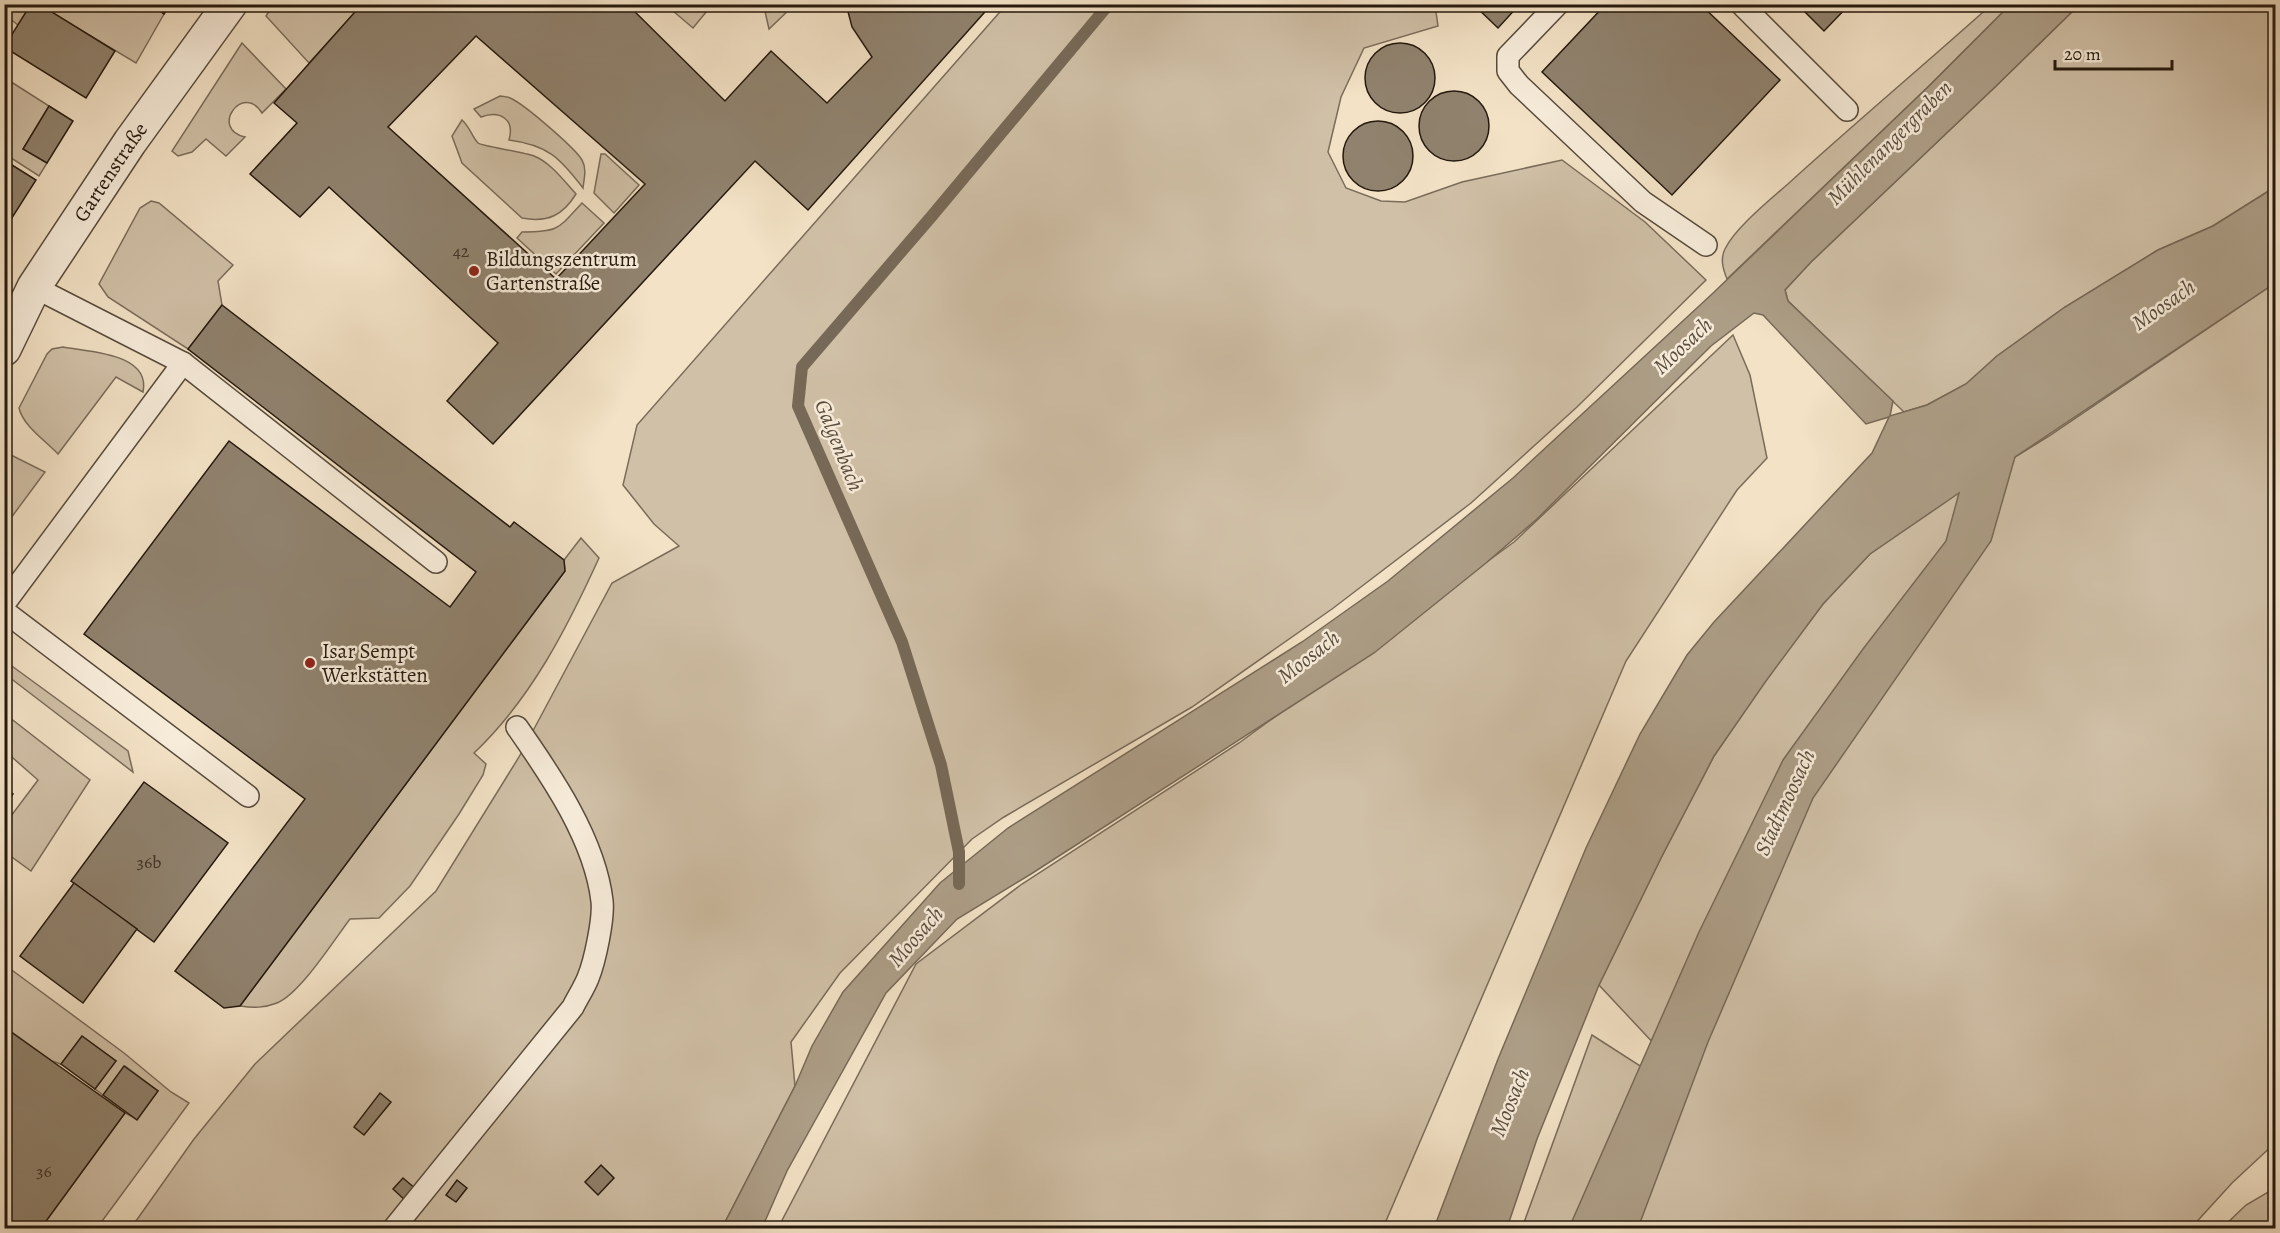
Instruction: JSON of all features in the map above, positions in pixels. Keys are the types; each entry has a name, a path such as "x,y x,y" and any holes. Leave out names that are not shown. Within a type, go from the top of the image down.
{"street":[{"name":"Gartenstraße","path":"4,349 34,287 130,142 230,4"}],"lane":[{"path":"1558,4 1508,56 1508,71 1519,85 1643,202 1706,245"},
{"path":"1741,4 1847,110"},
{"path":"34,287 183,363 436,562"},
{"path":"4,604 183,363"},
{"path":"4,611 248,796"},
{"path":"394,1228 573,1007 588,977 598,937 602,902 593,859 556,784 517,728"}],"shaded area":[{"path":"5,5 31,5 18,25 5,15"},
{"path":"39,5 153,5 164,14 136,63"},
{"path":"273,5 362,5 309,63 266,16"},
{"path":"666,5 722,5 707,11 693,28"},
{"path":"761,5 794,5 769,29 764,7"},
{"path":"1006,5 1435,5 1438,26 1364,48 1341,97 1328,152 1346,188 1381,201 1405,202 1462,182 1562,160 1645,222 1706,280 1577,407 1471,503 1332,609 1192,707 1004,817 972,839 840,973 791,1042 795,1086 722,1228 131,1228 194,1139 255,1064 436,891 519,757 612,583 679,546 654,524 623,485 637,425"},
{"path":"1991,5 2010,5 1929,86 1727,279 1724,272 1723,253 1745,223"},
{"path":"2079,5 2275,5 2275,187 2213,226 2158,250 2065,307 1997,356 1966,384 1927,405 1904,412 1788,301 1785,290 1811,262"},
{"path":"242,43 286,89 262,113 254,105 246,103 233,110 230,126 235,132 245,137 226,156 206,139 192,152 178,156 172,151"},
{"path":"5,78 49,106 23,149 47,163 39,176 5,154"},
{"path":"500,96 509,98 526,108 560,136 577,154 584,167 583,188 560,161 543,149 509,140 510,127 504,118 494,115 481,117 474,109"},
{"path":"462,120 478,143 529,154 540,159 556,172 576,194 566,207 554,216 540,219 522,218 462,163 452,136"},
{"path":"601,154 605,154 639,185 614,213 594,193"},
{"path":"151,201 159,203 233,265 218,281 222,305 188,349 108,297 99,284 140,208"},
{"path":"582,203 604,223 556,274 517,238 522,232 551,230 557,227 568,219"},
{"path":"2275,283 2275,1143 2232,1183 2191,1228 1632,1228 1685,1077 1599,985 1714,756 1765,681 1823,604 1870,554 1960,491 2049,436"},
{"path":"1733,335 1750,375 1767,458 1737,490 1626,661 1383,1228 778,1228 916,964 1022,884 1239,743 1514,542"},
{"path":"63,347 102,353 128,362 138,369 143,379 143,392 116,377 58,454 30,427 19,408 47,354 52,349"},
{"path":"4,452 45,472 5,526"},
{"path":"581,538 599,558 574,610 546,662 530,686 513,710 474,753 486,764 483,775 410,886 379,918 350,919 306,978 286,998 263,1007 240,1006 565,571 564,560"},
{"path":"5,661 128,751 133,772 5,674"},
{"path":"5,714 90,780 31,871 5,852 5,824 38,780 5,751"},
{"path":"5,965 124,1053 171,1092 189,1103 97,1228 41,1228 125,1113 137,1119 158,1091 125,1066 103,1095 95,1089 116,1061 82,1036 61,1064 52,1061 5,1027"},
{"path":"1592,1035 1645,1069 1583,1228 1522,1228"},
{"path":"2275,1188 2275,1228 2222,1228 2246,1205"}],"water":[{"path":"2010,5 2079,5 1811,262 1785,290 1788,301 1893,401 1890,416 1927,405 1966,384 1997,356 2065,307 2158,250 2213,226 2275,187 2275,283 2015,457 1991,541 1813,798 1708,1042 1638,1228 1569,1228 1699,932 1783,760 1863,649 1946,541 1959,493 1870,554 1823,604 1714,756 1599,985 1537,1139 1507,1228 1434,1228 1498,1059 1586,848 1640,734 1687,655 1714,622 1872,453 1889,417 1866,424 1763,315 1754,313 1711,346 1537,519 1374,653 1031,874 957,919 886,993 787,1171 762,1228 722,1228 795,1086 812,1046 843,992 940,883 1008,828 1302,642 1388,581 1513,478 1711,295"}],"building":[{"path":"31,4 39,4 115,51 86,98 4,47"},
{"path":"153,4 171,4 164,14"},
{"path":"362,4 627,4 725,101 771,51 827,103 872,57 852,27 846,4 992,4 808,210 755,161 493,444 447,401 498,343 329,187 300,217 250,174 297,123 274,103","holes":["476,36 645,184 556,279 388,127"]},
{"path":"1473,4 1520,4 1498,28"},
{"path":"1606,4 1700,4 1780,80 1672,195 1542,72"},
{"path":"1797,4 1850,4 1824,31"},
{"path":"1393,43 1407,43 1420,49 1429,58 1435,71 1433,91 1425,103 1407,113 1393,113 1380,107 1371,98 1365,85 1365,71 1371,58 1380,49"},
{"path":"1447,91 1461,91 1474,97 1483,106 1489,119 1487,139 1479,151 1461,161 1447,161 1434,155 1425,146 1419,133 1419,119 1425,106 1434,97"},
{"path":"49,106 73,121 47,163 23,149"},
{"path":"1371,121 1385,121 1398,127 1407,136 1413,149 1411,169 1403,181 1385,191 1371,191 1358,185 1349,176 1343,163 1343,149 1349,136 1358,127"},
{"path":"4,160 36,180 8,224 4,222"},
{"name":"Isar Sempt Werkstätten","path":"222,305 510,527 514,522 564,560 565,571 240,1006 224,1008 175,971 305,799 84,634 229,441 450,607 476,572 188,349"},
{"path":"4,632 11,637 4,645"},
{"path":"144,782 228,843 154,942 71,881"},
{"path":"4,788 13,794 4,806"},
{"path":"74,883 137,929 83,1003 20,956"},
{"path":"4,1027 125,1113 41,1228 4,1228"},
{"path":"82,1036 116,1061 95,1089 61,1064"},
{"path":"124,1066 158,1091 137,1120 103,1095"},
{"path":"380,1093 391,1102 364,1135 354,1127"},
{"path":"601,1165 614,1178 598,1195 585,1182"},
{"path":"403,1178 417,1190 407,1202 393,1189"},
{"path":"457,1180 467,1188 456,1202 446,1195"}],"waterway":[{"name":"Galgenbach","path":"959,884 959,852 941,765 902,642 798,406 802,367 1109,4"}],"place":[{"name":"Bildungszentrum Gartenstraße","path":"474,271"},
{"name":"Isar Sempt Werkstätten","path":"310,663"}],"water label":[{"name":"Mühlenangergraben","path":"1889,142"},
{"name":"Moosach","path":"2163,304"},
{"name":"Moosach","path":"1682,345"},
{"name":"Moosach","path":"1308,656"},
{"name":"Stadtmoosach","path":"1784,802"},
{"name":"Moosach","path":"915,936"},
{"name":"Moosach","path":"1509,1102"}]}
